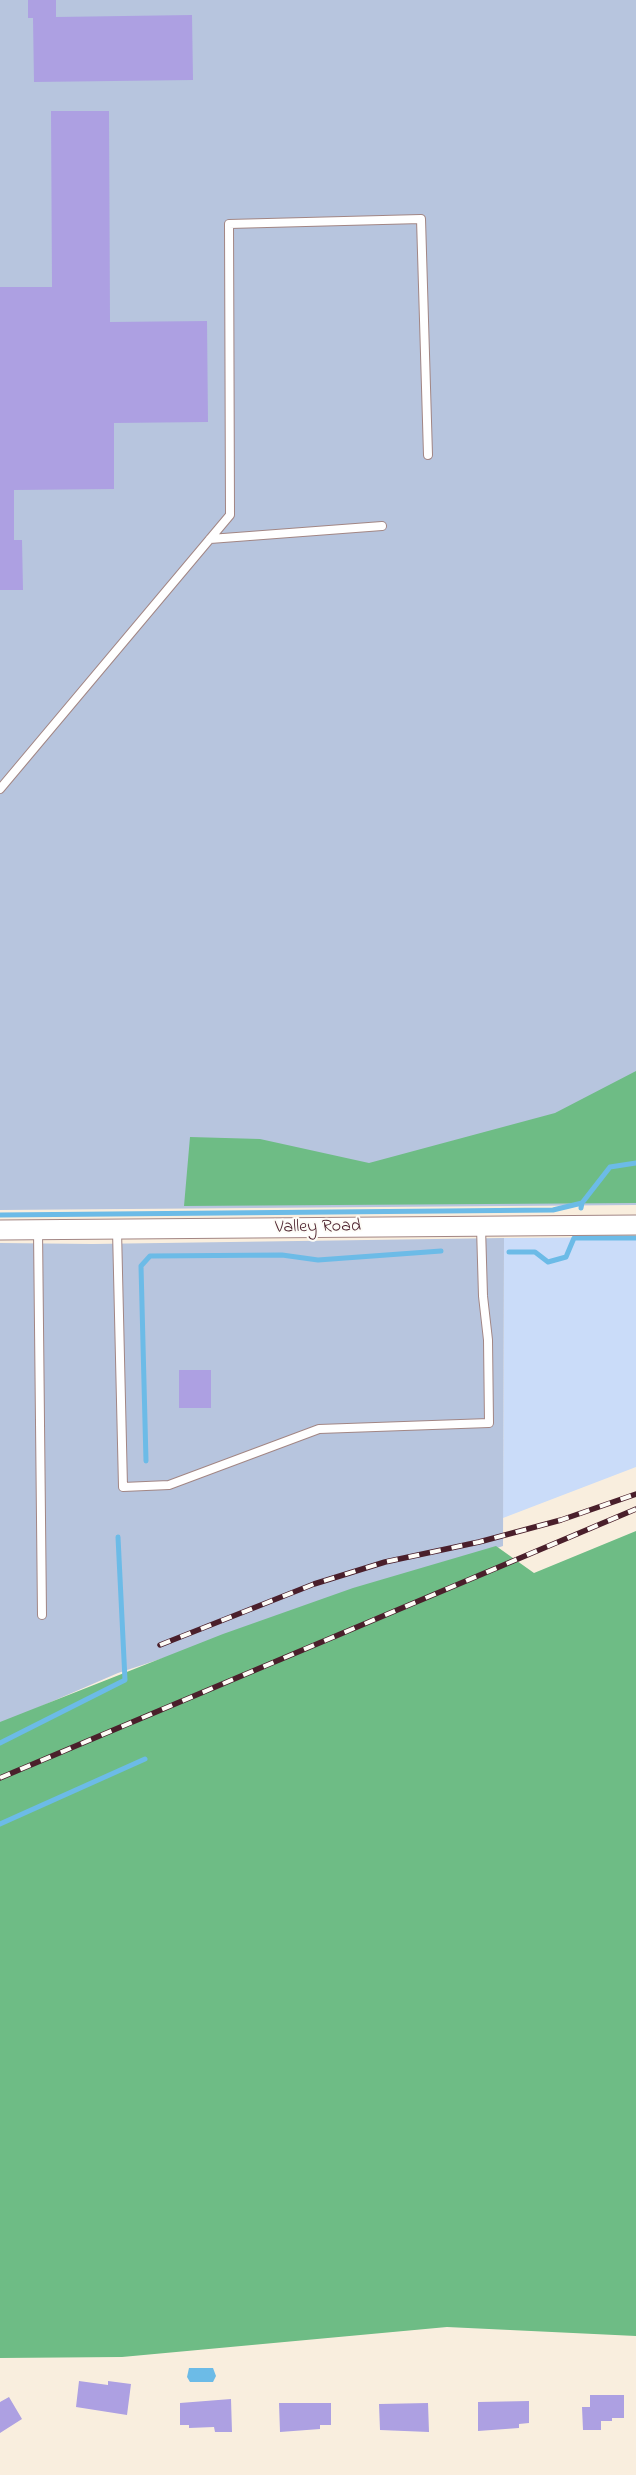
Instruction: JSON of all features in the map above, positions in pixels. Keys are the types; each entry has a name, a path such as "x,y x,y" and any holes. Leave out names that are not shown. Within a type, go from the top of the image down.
{"street":[{"name":"Valley Road","path":"0,1230 636,1225"}],"lane":[{"path":"0,789 230,515 230,224 421,220 428,455"},
{"path":"210,539 382,526"},
{"path":"117,1230 123,1487 169,1485 319,1429 489,1423 488,1340 483,1296 481,1226"},
{"path":"38,1230 42,1615"}],"shaded area":[{"path":"0,0 636,0 636,1205 0,1210"},
{"path":"636,1237 636,1467 503,1518 504,1238"},
{"path":"504,1238 503,1546 118,1673 0,1724 0,1243 93,1244"}],"green space":[{"path":"636,1071 636,1203 184,1206 190,1137 260,1139 369,1163 555,1113"},
{"path":"636,1531 636,2336 447,2327 122,2357 0,2358 0,1722 223,1634 353,1588 496,1546 534,1573"}],"water":[{"path":"189,2368 213,2368 216,2376 213,2382 190,2382 187,2377"}],"building":[{"path":"28,0 56,0 56,17 192,15 193,80 34,82 33,18 28,18"},
{"path":"51,111 109,111 110,322 207,321 208,422 114,423 114,489 14,490 14,540 22,540 23,590 0,590 0,287 52,287"},
{"path":"179,1370 211,1370 211,1408 179,1408"},
{"path":"79,2381 108,2385 108,2381 131,2384 127,2415 76,2407"},
{"path":"590,2395 624,2395 624,2418 612,2418 612,2421 601,2421 601,2430 583,2430 582,2407 590,2407"},
{"path":"9,2397 22,2419 0,2433 0,2402"},
{"path":"231,2399 232,2432 215,2432 214,2427 189,2428 189,2425 180,2425 180,2403"},
{"path":"529,2401 529,2423 519,2424 519,2428 478,2431 478,2402"},
{"path":"279,2403 331,2403 331,2425 320,2425 320,2429 280,2432"},
{"path":"428,2403 429,2432 380,2430 379,2404"}],"waterway":[{"path":"581,1208 582,1203 610,1167 636,1163"},
{"path":"0,1215 553,1210 582,1203"},
{"path":"509,1252 535,1252 548,1262 566,1257 574,1238 636,1238"},
{"path":"146,1461 141,1266 150,1256 282,1255 318,1260 441,1251"},
{"path":"0,1743 125,1680 118,1537"},
{"path":"0,1824 145,1759"}],"railway":[{"path":"160,1645 314,1584 385,1562 479,1542 561,1520 636,1494"},
{"path":"0,1778 636,1509"}]}
